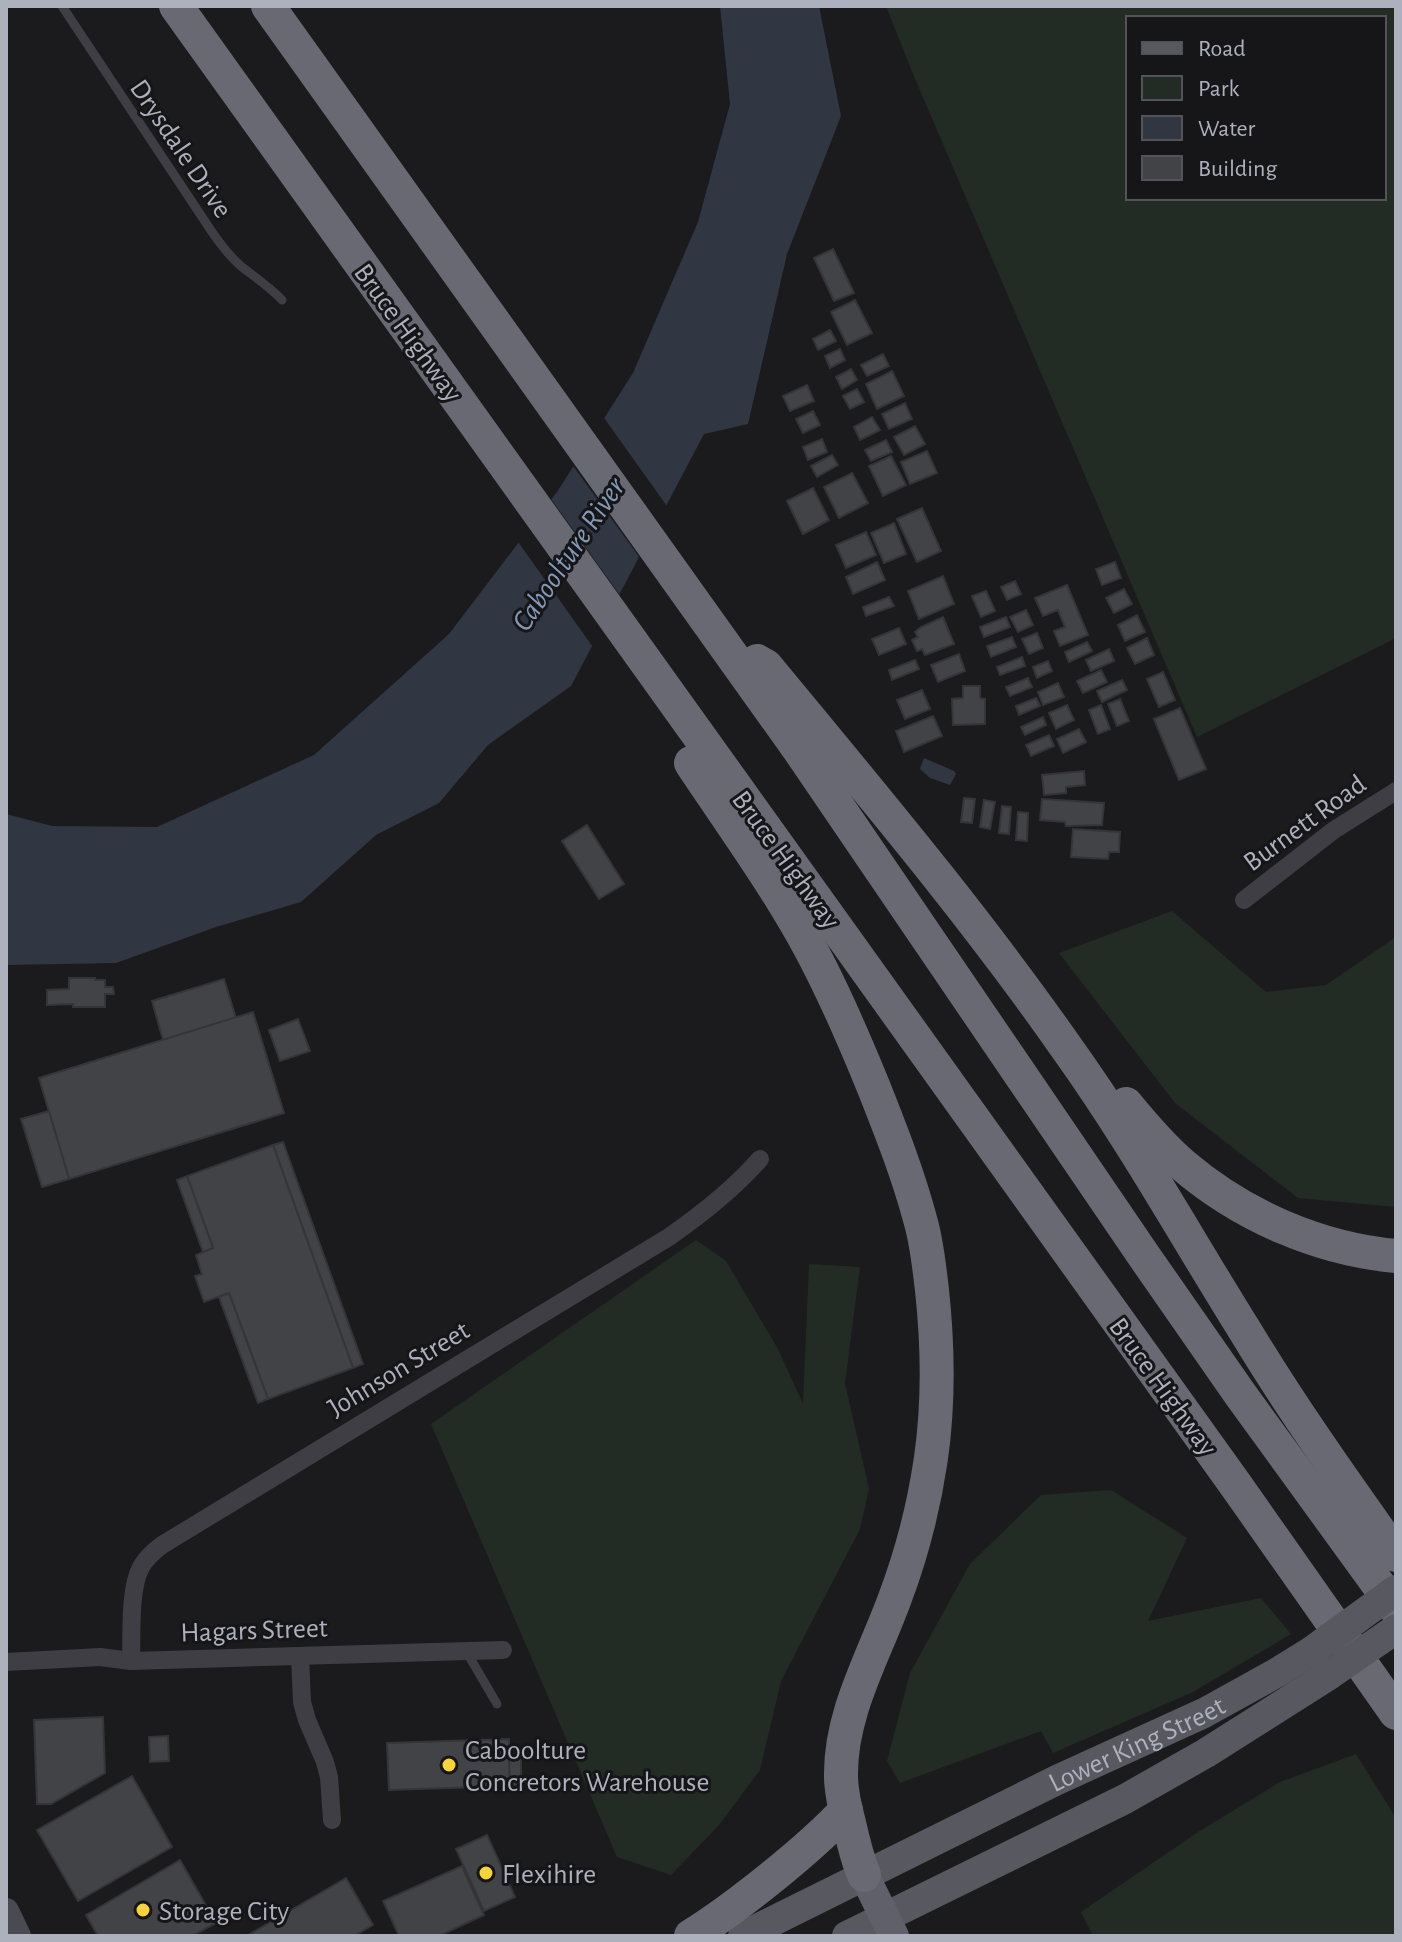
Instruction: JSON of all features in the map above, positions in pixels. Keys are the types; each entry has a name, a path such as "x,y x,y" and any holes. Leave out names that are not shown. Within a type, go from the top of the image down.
{"highway":[{"name":"Bruce Highway","path":"176,6 1396,1713"},
{"name":"Bruce Highway","path":"268,6 722,640 1144,1256 1396,1609"},
{"path":"722,640 766,666 955,897 1067,1048 1145,1165 1247,1335 1396,1555"},
{"path":"662,686 667,728 808,943 838,1002 897,1149 921,1221 929,1262 936,1324 937,1373 931,1457 918,1527 881,1637 859,1688 842,1751 841,1776 846,1810 859,1863 889,1926"},
{"path":"1067,1048 1097,1068 1148,1131 1183,1166 1225,1196 1258,1216 1307,1236 1337,1246 1396,1256"},
{"path":"691,1936 736,1906 830,1828 846,1810"}],"main road":[{"name":"Lower King Street","path":"847,1936 889,1926 1206,1753 1320,1663 1396,1590"},
{"name":"Lower King Street","path":"743,1936 1057,1780 1240,1694 1396,1629"},
{"path":"6,1911 18,1936"}],"street":[{"name":"Burnett Road","path":"1244,900 1334,830 1396,791"},
{"name":"Johnson Street","path":"131,1661 136,1578 141,1566 162,1545 669,1237 707,1210 760,1159"},
{"name":"Hagars Street","path":"6,1662 100,1657 131,1661 503,1650"},
{"path":"300,1656 302,1702 329,1777 332,1820"}],"lane":[{"name":"Drysdale Drive","path":"62,6 227,252 282,300"},
{"path":"466,1651 497,1704"}],"green space":[{"path":"886,6 1396,6 1396,638 1197,737"},
{"path":"1172,911 1266,992 1326,985 1396,937 1396,1207 1298,1198 1175,1103 1059,953"},
{"path":"696,1240 726,1261 778,1349 803,1404 809,1264 860,1267 845,1383 869,1489 860,1529 781,1681 760,1770 719,1825 671,1875 617,1857 431,1424"},
{"path":"1111,1490 1187,1538 1148,1621 1261,1598 1291,1634 1193,1692 1053,1753 1041,1731 900,1783 887,1761 910,1673 970,1564 1041,1495"},
{"path":"1356,1754 1396,1818 1396,1936 1093,1936 1081,1912 1198,1832 1280,1782"}],"water":[{"name":"Caboolture River","path":"720,6 819,6 841,116 787,254 748,424 704,434 571,686 488,745 439,803 376,835 301,902 216,927 116,963 6,965 6,814 52,826 157,827 314,755 449,634 557,492 633,373 698,222 730,104"},
{"path":"924,758 954,771 956,774 950,785 930,778 920,769"}],"pier":[{"path":"602,415 669,509 642,561 571,463"},
{"path":"549,496 622,598 595,650 516,539"}],"building":[{"path":"833,249 854,293 834,301 814,258"},
{"path":"855,300 872,333 847,345 831,312"},
{"path":"830,330 836,341 818,350 813,339"},
{"path":"840,349 845,360 830,368 825,356"},
{"path":"883,354 889,366 867,376 861,365"},
{"path":"851,369 857,380 842,389 836,377"},
{"path":"892,371 904,396 877,409 866,384"},
{"path":"807,385 814,401 790,411 783,396"},
{"path":"857,389 864,402 850,409 843,396"},
{"path":"905,403 912,419 889,429 882,414"},
{"path":"813,411 820,425 803,433 796,419"},
{"path":"872,417 880,430 860,440 854,427"},
{"path":"915,426 925,444 904,455 894,437"},
{"path":"822,439 827,452 808,460 803,447"},
{"path":"886,440 892,452 871,461 865,450"},
{"path":"927,451 937,473 910,484 901,462"},
{"path":"832,455 838,465 817,477 811,466"},
{"path":"891,456 906,485 883,496 869,466"},
{"path":"852,473 868,503 839,518 824,487"},
{"path":"813,488 829,520 803,534 787,501"},
{"path":"922,508 941,551 917,562 897,519"},
{"path":"894,523 906,554 884,563 871,533"},
{"path":"866,532 876,555 846,568 836,545"},
{"path":"877,562 885,580 853,594 846,577"},
{"path":"1115,562 1121,578 1102,585 1096,569"},
{"path":"943,576 954,604 919,619 908,591"},
{"path":"1015,581 1021,594 1007,600 1001,587"},
{"path":"1067,585 1088,635 1060,646 1054,631 1065,627 1058,610 1043,616 1035,598"},
{"path":"1124,589 1132,604 1114,613 1106,598"},
{"path":"986,591 995,611 981,617 972,596"},
{"path":"889,597 894,606 866,616 863,607"},
{"path":"1026,610 1033,625 1018,632 1010,617"},
{"path":"1137,615 1145,632 1125,641 1118,625"},
{"path":"943,617 954,644 925,655 922,649 917,651 912,640 918,637 915,632"},
{"path":"1006,617 1010,627 984,637 980,627"},
{"path":"899,628 906,644 879,655 872,639"},
{"path":"1037,633 1043,648 1029,654 1022,639"},
{"path":"1012,637 1016,647 991,657 987,646"},
{"path":"1147,638 1154,655 1135,664 1127,648"},
{"path":"1087,642 1092,651 1069,662 1065,652"},
{"path":"1109,649 1114,661 1091,671 1086,660"},
{"path":"959,654 965,671 938,682 931,665"},
{"path":"1022,657 1025,666 1000,675 997,667"},
{"path":"915,660 919,669 892,680 889,670"},
{"path":"1048,661 1052,671 1037,678 1033,667"},
{"path":"1101,670 1107,682 1083,693 1077,681"},
{"path":"1163,672 1175,700 1159,707 1147,679"},
{"path":"1028,678 1032,687 1010,696 1006,687"},
{"path":"1122,680 1127,690 1102,702 1097,691"},
{"path":"1058,683 1064,697 1043,705 1038,692"},
{"path":"963,686 980,686 980,698 985,699 985,724 953,725 952,699 963,698"},
{"path":"922,690 930,709 905,719 897,700"},
{"path":"1036,698 1040,706 1019,715 1016,706"},
{"path":"1120,699 1129,721 1117,726 1108,704"},
{"path":"1067,705 1074,720 1056,729 1049,713"},
{"path":"1101,705 1110,729 1098,734 1089,710"},
{"path":"1180,708 1206,769 1179,780 1154,719"},
{"path":"933,716 942,736 904,752 896,731"},
{"path":"1043,717 1046,725 1025,735 1021,727"},
{"path":"1079,729 1086,742 1063,753 1057,739"},
{"path":"1049,735 1054,746 1031,756 1026,745"},
{"path":"1084,771 1085,785 1066,787 1066,793 1044,795 1042,775"},
{"path":"964,798 975,799 972,823 961,822"},
{"path":"1042,799 1104,803 1102,825 1066,826 1065,822 1040,820"},
{"path":"984,800 995,802 990,829 980,827"},
{"path":"1002,806 1011,807 1009,834 999,833"},
{"path":"1018,812 1028,813 1027,841 1016,840"},
{"path":"587,825 624,884 599,899 562,841"},
{"path":"1073,829 1120,832 1119,852 1109,852 1108,859 1071,857"},
{"path":"69,978 105,980 105,987 113,987 114,994 105,994 105,1007 47,1005 47,990 69,989"},
{"path":"224,979 236,1018 163,1040 152,1001"},
{"path":"253,1012 284,1113 69,1179 39,1078"},
{"path":"298,1019 310,1051 280,1061 269,1030"},
{"path":"49,1111 69,1179 42,1187 21,1119"},
{"path":"283,1142 363,1364 353,1368 273,1145"},
{"path":"273,1145 353,1368 268,1399 229,1293 204,1302 195,1276 202,1274 196,1255 213,1248 187,1176"},
{"path":"187,1176 213,1248 203,1252 177,1180"},
{"path":"229,1293 268,1399 258,1403 219,1297"},
{"path":"103,1717 105,1773 51,1804 37,1804 34,1720"},
{"path":"168,1736 169,1761 150,1762 149,1737"},
{"path":"509,1739 510,1786 389,1790 387,1743"},
{"path":"521,1757 521,1785 510,1786 509,1758"},
{"path":"132,1776 172,1847 78,1901 37,1830"},
{"path":"487,1835 515,1897 484,1911 456,1849"},
{"path":"180,1860 216,1923 192,1936 98,1936 86,1915"},
{"path":"462,1866 484,1915 439,1936 399,1936 383,1901"},
{"path":"346,1878 373,1925 354,1936 251,1936 250,1934"}],"place":[{"name":"Caboolture Concretors Warehouse","path":"449,1765"},
{"name":"Flexihire","path":"486,1873"},
{"name":"Storage City","path":"143,1910"}]}
